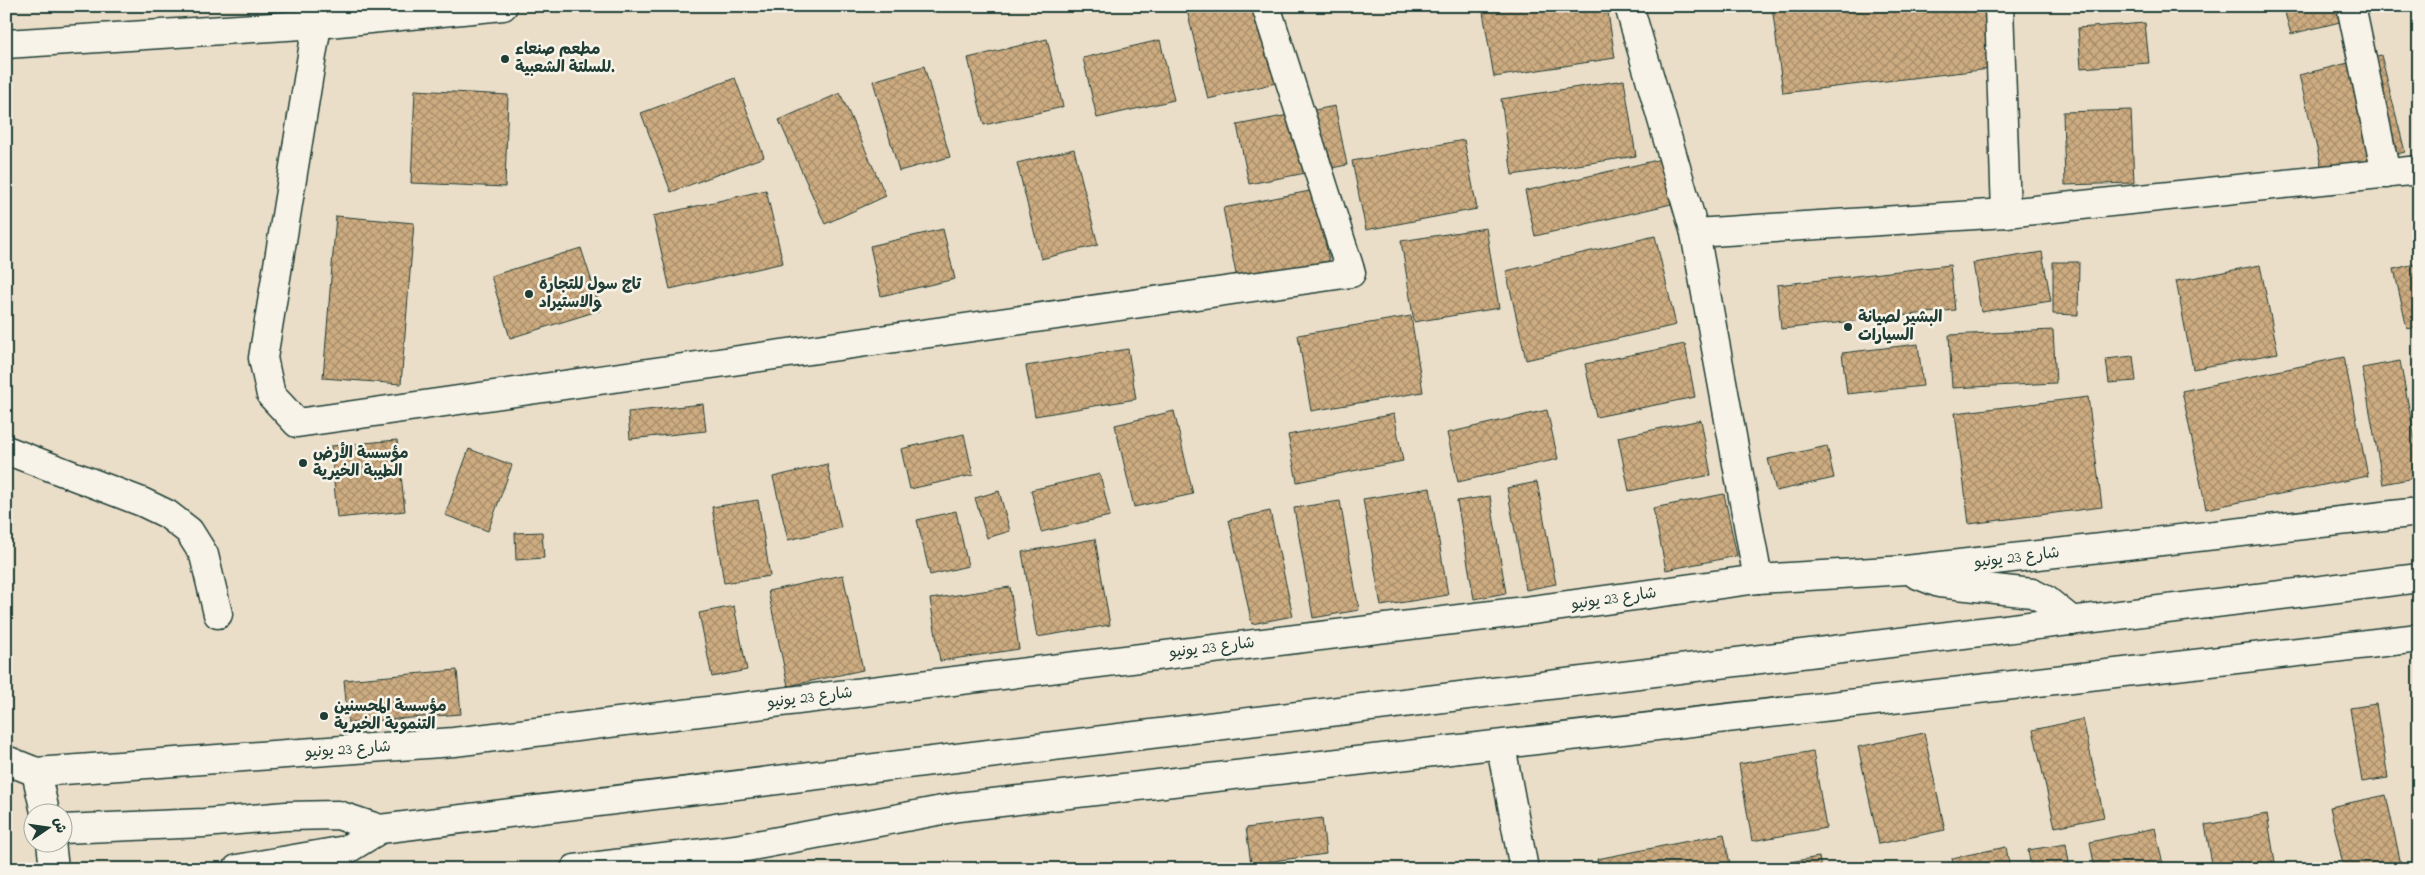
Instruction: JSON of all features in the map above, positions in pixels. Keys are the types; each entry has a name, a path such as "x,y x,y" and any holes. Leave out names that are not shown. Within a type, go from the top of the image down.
{"street":[{"path":"6,44 319,15 503,6"},
{"path":"319,15 263,358 271,395 297,423 1351,273 1266,6"},
{"path":"1629,6 1695,233 1758,579"},
{"path":"1999,6 2006,213"},
{"path":"2351,6 2386,174"},
{"path":"1695,233 2006,213 2419,170"},
{"path":"6,450 142,502 166,514 189,531 204,555 218,614"},
{"name":"شارع 23 يونيو","path":"6,760 36,772 454,742 1507,613 1758,579 1906,570 2419,512"},
{"path":"1906,570 1939,584 2032,593 2046,600 2072,621"},
{"path":"237,869 346,850 380,829 2419,578"},
{"path":"575,869 736,849 958,808 2419,638"},
{"path":"1501,746 1524,869"},
{"path":"36,772 43,802"},
{"path":"72,830 204,823 286,816 338,815 380,829"},
{"path":"52,852 54,869"}],"building":[{"path":"1186,6 1259,6 1276,83 1208,99"},
{"path":"1482,6 1607,6 1615,58 1494,77"},
{"path":"1772,6 1991,6 1998,68 1783,93"},
{"path":"2283,6 2336,6 2340,22 2291,34"},
{"path":"2145,23 2149,63 2081,68 2078,28"},
{"path":"1047,39 1063,107 984,125 968,58"},
{"path":"1160,40 1174,100 1097,118 1083,58"},
{"path":"2381,55 2405,152 2323,173 2299,75"},
{"path":"924,66 950,157 899,171 873,81"},
{"path":"735,78 764,157 671,192 641,113"},
{"path":"1624,80 1636,156 1512,175 1501,99"},
{"path":"415,90 508,95 505,187 411,183"},
{"path":"840,93 886,196 825,224 779,120"},
{"path":"1335,106 1347,165 1249,184 1237,125"},
{"path":"2131,110 2134,183 2065,185 2063,112"},
{"path":"1464,140 1477,209 1366,230 1352,161"},
{"path":"1074,149 1098,245 1041,259 1017,163"},
{"path":"1670,157 1680,202 1535,236 1525,191"},
{"path":"766,190 783,263 670,289 653,216"},
{"path":"1315,190 1329,261 1237,279 1223,208"},
{"path":"336,216 414,223 401,384 323,378"},
{"path":"1486,228 1499,308 1414,322 1401,241"},
{"path":"943,229 955,279 881,296 870,246"},
{"path":"1655,236 1676,325 1526,360 1506,271"},
{"path":"581,248 601,310 510,338 491,276"},
{"path":"2042,252 2051,301 1981,312 1973,263"},
{"path":"2053,262 2079,262 2078,315 2053,314"},
{"path":"2419,263 2419,327 2407,329 2394,269"},
{"path":"1950,265 1955,310 1781,329 1777,285"},
{"path":"2260,265 2278,353 2193,369 2176,281"},
{"path":"1411,316 1423,392 1311,411 1298,335"},
{"path":"2053,330 2056,383 1952,388 1949,335"},
{"path":"1685,344 1695,397 1596,417 1585,364"},
{"path":"1918,344 1923,386 1847,394 1842,353"},
{"path":"1128,349 1136,399 1035,416 1026,366"},
{"path":"2133,356 2136,381 2109,383 2106,359"},
{"path":"2344,357 2368,476 2206,509 2182,391"},
{"path":"2400,361 2419,460 2419,477 2383,484 2362,368"},
{"path":"2088,397 2102,507 1969,524 1955,413"},
{"path":"703,404 706,431 630,439 628,412"},
{"path":"1547,410 1558,459 1458,482 1447,433"},
{"path":"1174,411 1193,494 1134,507 1115,425"},
{"path":"1394,414 1403,461 1297,482 1288,435"},
{"path":"1701,420 1711,475 1629,491 1618,437"},
{"path":"964,434 973,475 910,489 901,449"},
{"path":"397,440 405,511 337,518 331,446"},
{"path":"1827,446 1834,478 1776,491 1768,459"},
{"path":"469,449 512,465 488,531 445,515"},
{"path":"827,464 841,528 788,540 773,477"},
{"path":"1100,474 1110,516 1041,532 1031,490"},
{"path":"1537,482 1556,584 1526,590 1507,488"},
{"path":"1430,488 1448,595 1381,606 1363,499"},
{"path":"999,491 1010,531 987,538 975,498"},
{"path":"1724,494 1737,556 1666,570 1653,508"},
{"path":"1490,496 1506,593 1474,599 1457,501"},
{"path":"758,500 770,576 724,583 712,507"},
{"path":"1340,501 1359,610 1313,618 1294,508"},
{"path":"956,511 968,566 930,575 917,520"},
{"path":"1270,511 1293,616 1252,624 1229,520"},
{"path":"542,532 544,558 516,560 515,533"},
{"path":"1095,539 1110,625 1037,637 1022,552"},
{"path":"843,575 863,670 788,686 768,591"},
{"path":"1010,587 1019,649 940,661 930,599"},
{"path":"734,606 747,670 712,677 699,613"},
{"path":"457,670 461,714 348,723 344,680"},
{"path":"2376,704 2388,778 2362,782 2350,708"},
{"path":"2083,719 2104,817 2055,827 2033,730"},
{"path":"1924,733 1945,830 1879,844 1858,747"},
{"path":"1813,751 1826,828 1752,841 1739,764"},
{"path":"2386,795 2402,869 2344,869 2330,807"},
{"path":"2267,814 2276,869 2213,869 2205,825"},
{"path":"1322,818 1326,854 1251,864 1246,828"},
{"path":"2155,828 2164,869 2095,869 2090,842"},
{"path":"1724,834 1731,869 1599,869 1597,859"},
{"path":"2066,844 2070,869 2031,869 2028,850"},
{"path":"2006,847 2010,869 1954,869 1952,858"},
{"path":"1819,857 1821,869 1753,869 1753,868"}],"place":[{"name":"مطعم صنعاء للسلتة الشعبية.","path":"505,59"},
{"name":"تاج سول للتجارة والاستيراد","path":"529,294"},
{"name":"البشير لصيانة السيارات","path":"1848,327"},
{"name":"مؤسسة الأرض الطيبة الخيرية","path":"303,463"},
{"name":"مؤسسة المحسنين التنموية الخيرية","path":"324,716"}]}
